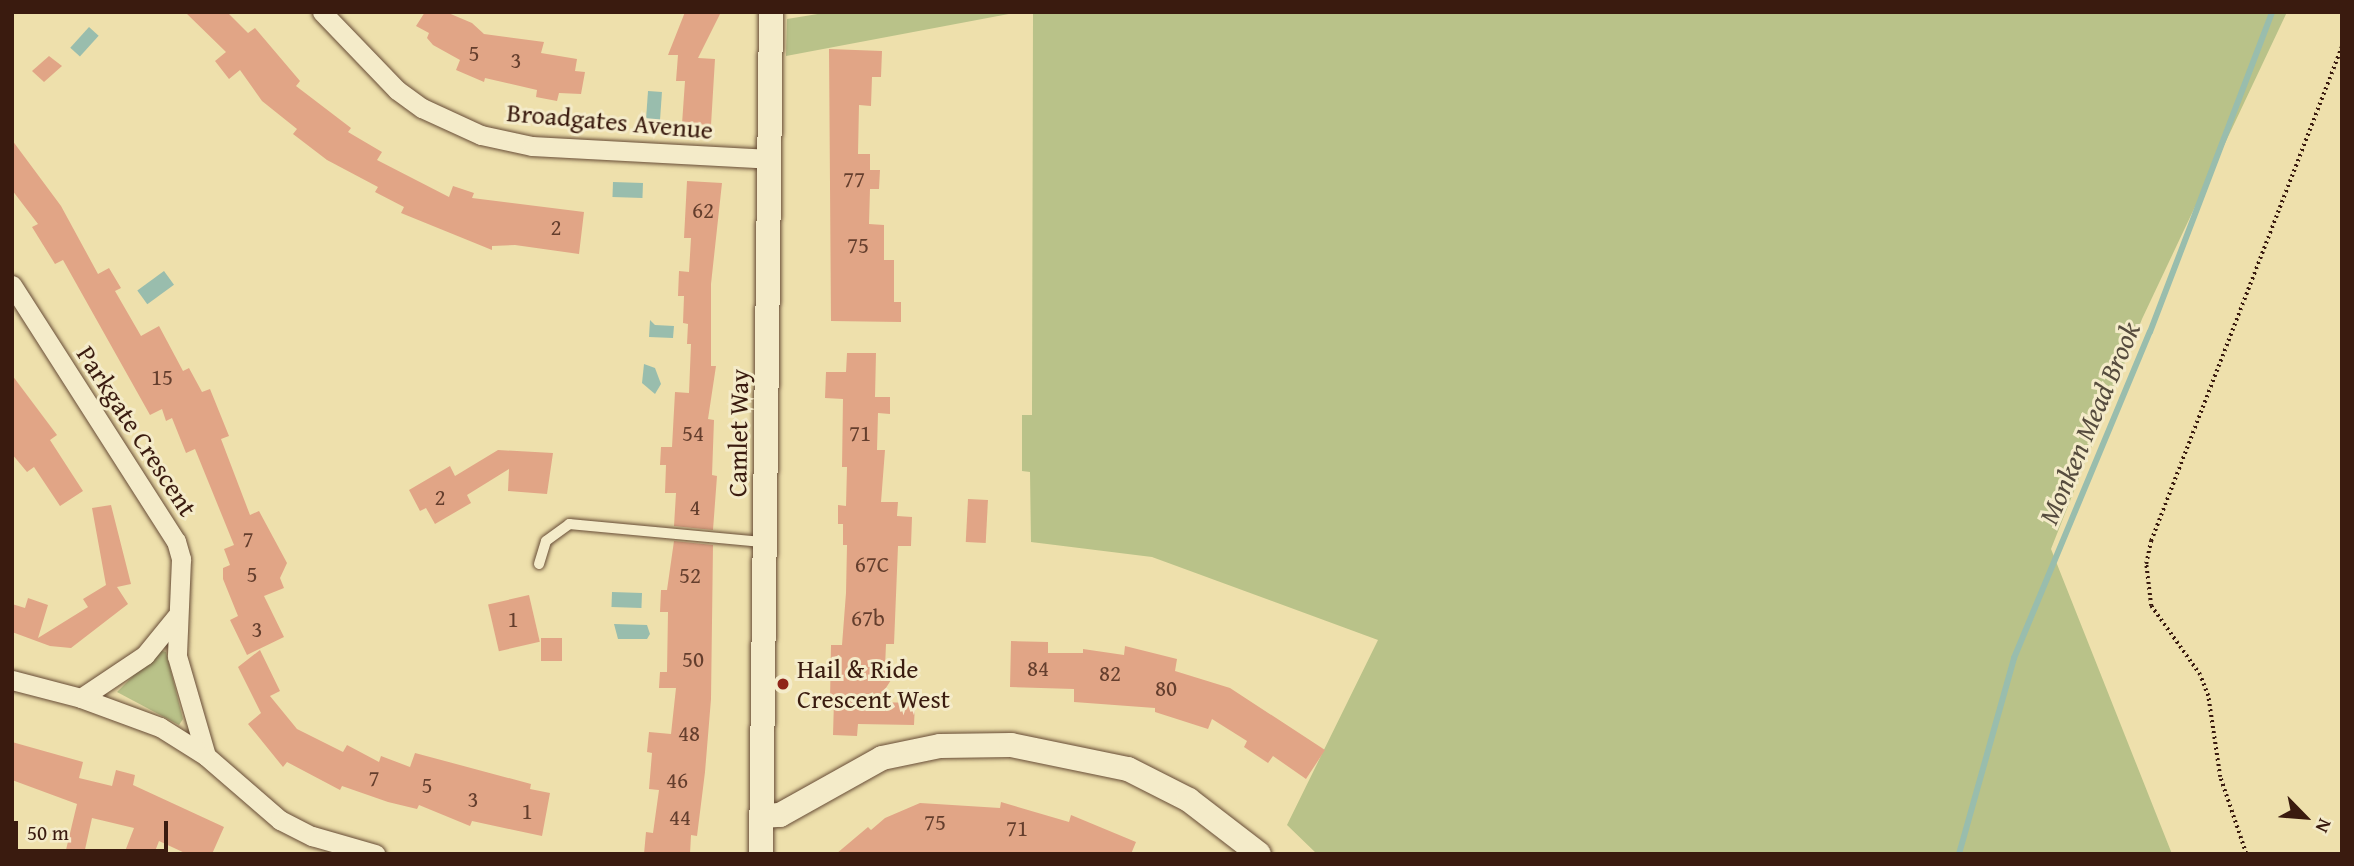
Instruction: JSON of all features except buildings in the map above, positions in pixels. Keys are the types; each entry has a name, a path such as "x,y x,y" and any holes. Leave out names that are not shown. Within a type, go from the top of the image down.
{"street":[{"name":"Broadgates Avenue","path":"322,12 397,90 422,108 481,135 532,146 770,159"},
{"name":"Camlet Way","path":"761,854 764,816 771,12"},
{"name":"Parkgate Crescent","path":"12,285 176,541 181,559 176,617 177,656 184,692 206,756"},
{"path":"81,698 145,654 176,617"},
{"path":"12,680 81,698 160,727 206,756 280,820 312,836 375,854"},
{"path":"764,816 780,815 882,758 940,746 992,744 1042,749 1128,769 1189,800 1259,854"}],"lane":[{"path":"539,564 546,541 569,524 766,542"}],"path":[{"path":"2246,854 2220,777 2208,696 2200,675 2151,606 2146,564 2151,541 2342,46"}],"green space":[{"path":"830,12 1019,12 786,56 787,19"},
{"path":"1033,12 2287,12 2142,319 2051,549 2172,854 1317,854 1287,825 1378,640 1152,557 1031,542 1030,472 1022,471 1022,415 1032,415"},
{"path":"159,650 166,652 183,719 179,725 117,692"}],"shaded area":[{"path":"89,27 99,36 80,57 70,48"},
{"path":"648,91 662,92 660,120 646,119"},
{"path":"613,182 643,183 642,198 612,197"},
{"path":"164,271 174,285 147,304 137,290"},
{"path":"650,320 655,325 674,326 673,338 649,337"},
{"path":"644,364 655,368 661,384 655,394 642,383"},
{"path":"612,592 642,593 641,608 611,607"},
{"path":"614,624 647,625 650,634 647,639 618,639"}],"waterway":[{"name":"Monken Mead Brook","path":"1959,854 2014,658 2150,332 2272,12"}],"place":[{"name":"Hail & Ride Crescent West","path":"783,684"}]}
